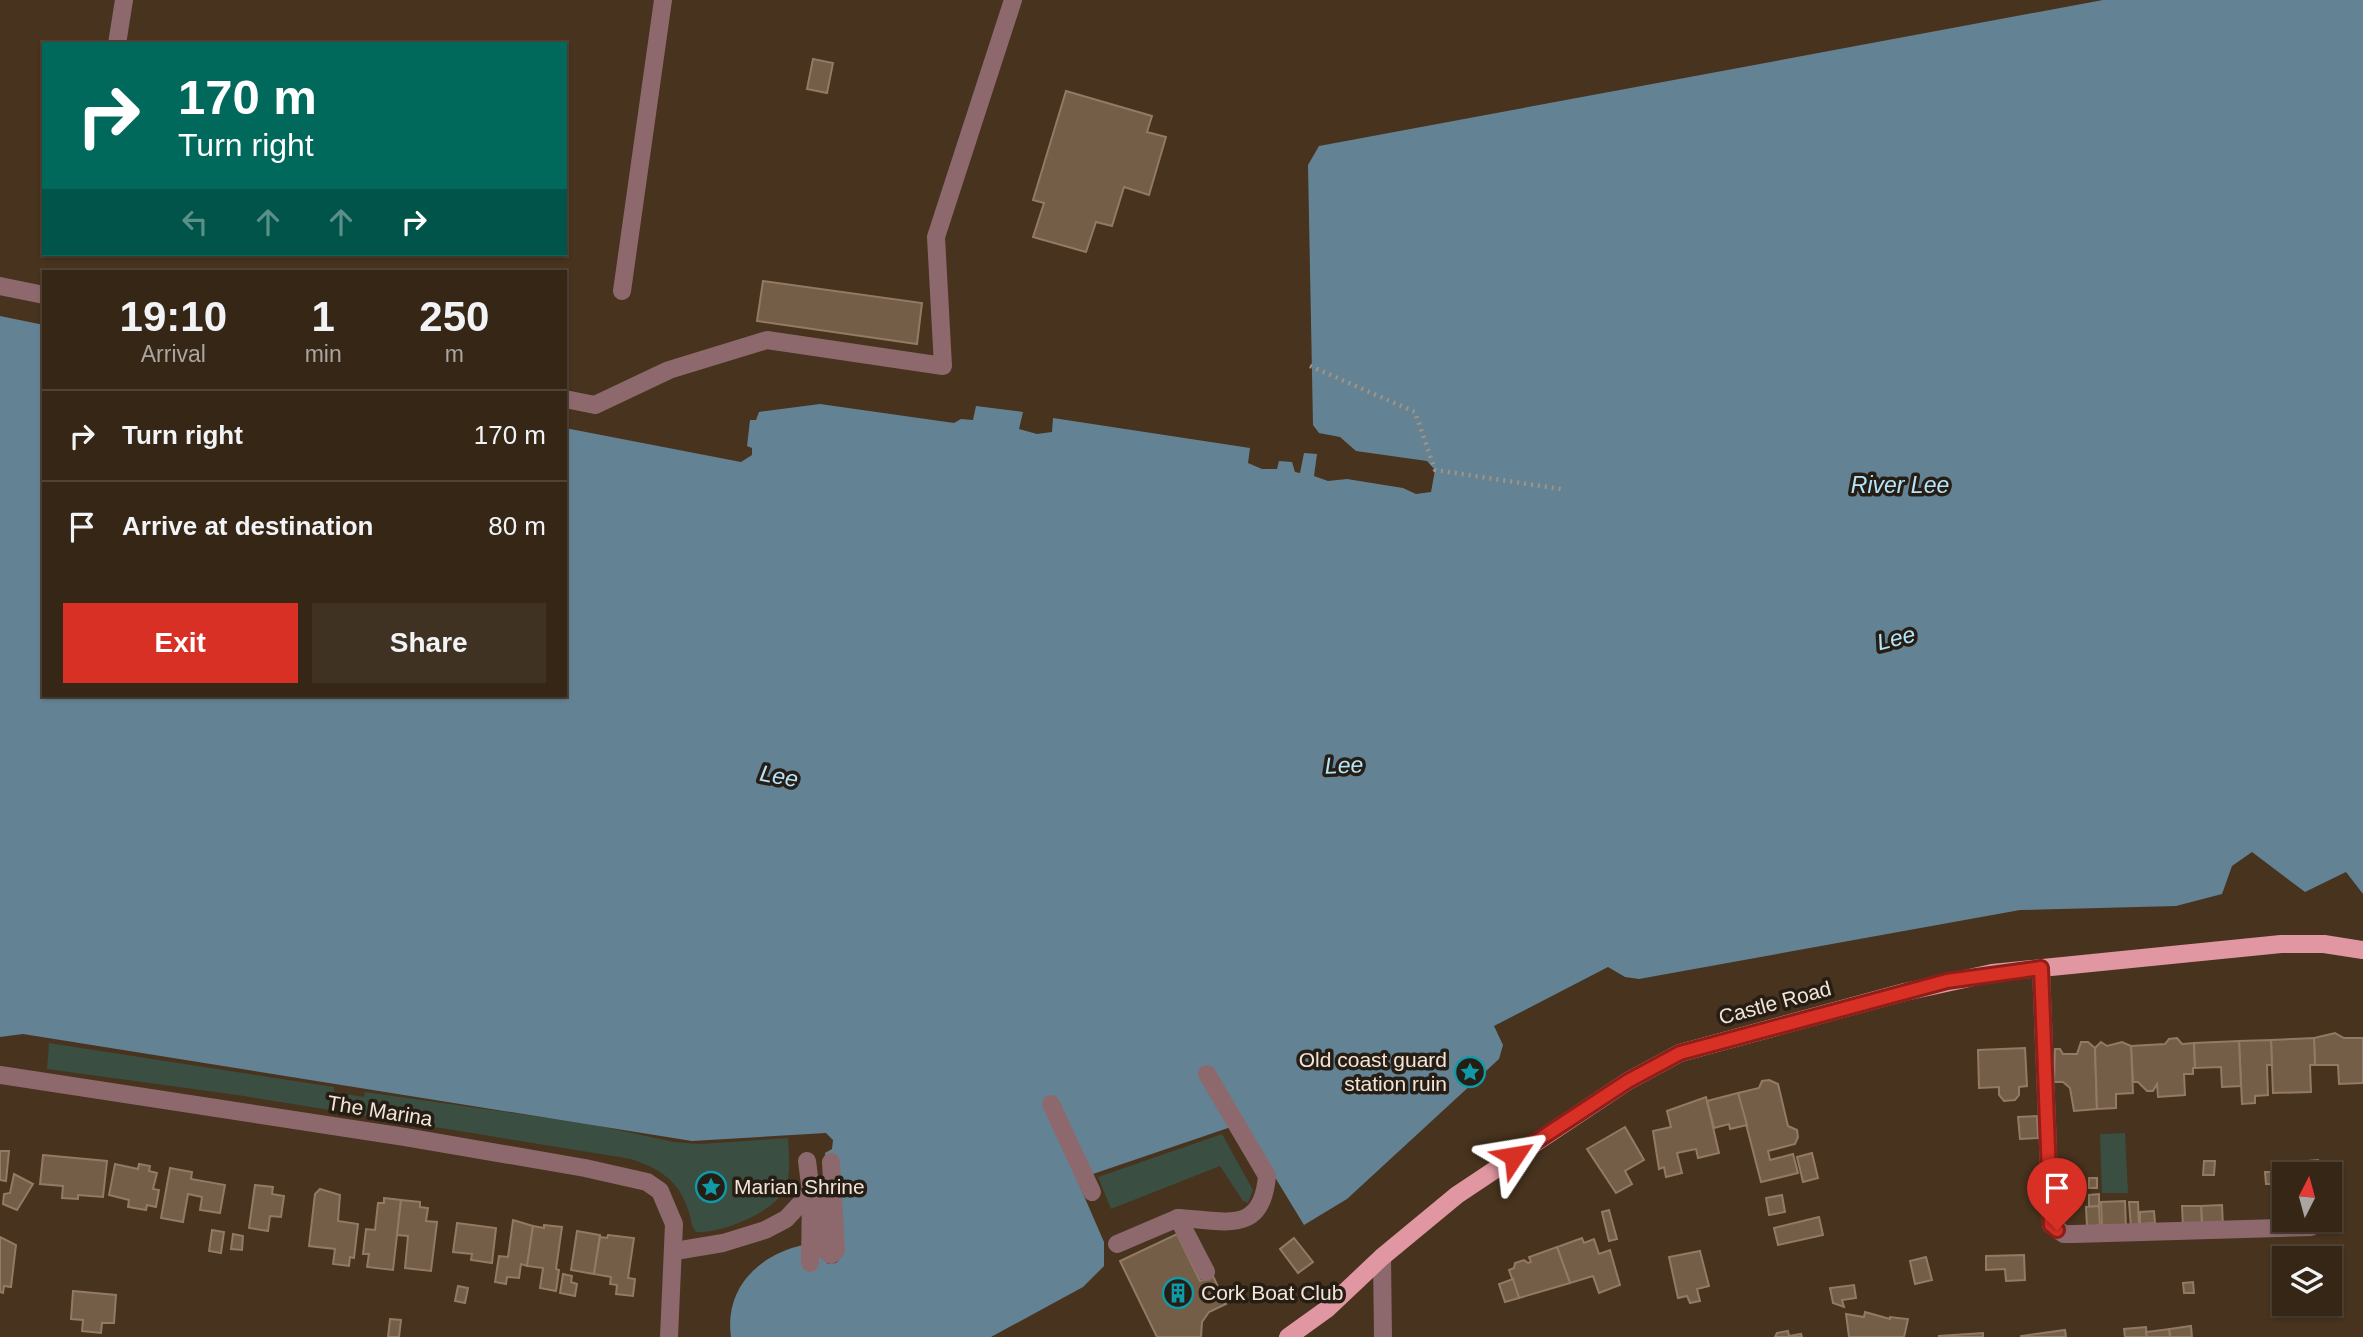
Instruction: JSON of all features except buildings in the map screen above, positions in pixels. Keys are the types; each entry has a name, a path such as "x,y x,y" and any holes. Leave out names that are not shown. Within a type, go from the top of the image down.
{"main road":[{"name":"Castle Road","path":"1288,1337 1327,1309 1382,1257 1457,1195 1662,1061 1771,1027 1947,981 2041,968 2281,944 2325,944 2363,950"}],"street":[{"path":"117,42 124,0"},
{"path":"622,291 663,0"},
{"path":"567,399 596,405 669,370 767,340 943,366 936,237 1013,0"},
{"path":"0,286 42,295"},
{"path":"2041,968 2051,1225 2064,1234 2272,1228"},
{"path":"1117,1244 1178,1218 1244,1221 1255,1213 1266,1186 1267,1176 1207,1074"},
{"name":"The Marina","path":"0,1075 405,1137 647,1182 660,1191 674,1224 675,1251 669,1337"},
{"path":"1051,1104 1092,1192"},
{"path":"807,1161 811,1192 810,1263"},
{"path":"675,1251 703,1247 765,1230 786,1219 811,1192 825,1192 826,1251 831,1255 836,1250 831,1162"},
{"path":"1178,1218 1206,1272"},
{"path":"1382,1257 1383,1337"}],"path":[{"path":"1310,366 1415,412 1435,470 1561,489"}],"green space":[{"path":"49,1043 334,1087 334,1092 364,1097 365,1092 590,1124 674,1142 700,1144 788,1138 788,1181 780,1196 760,1213 733,1225 696,1232 685,1201 674,1184 660,1172 631,1159 237,1095 47,1069"},
{"path":"2125,1133 2128,1193 2102,1193 2100,1134"},
{"path":"1222,1134 1253,1190 1248,1203 1243,1201 1220,1166 1111,1209 1098,1177"}],"water":[{"name":"River Lee","path":"2103,0 2363,0 2363,894 2346,872 2305,892 2252,852 2232,866 2222,894 2176,906 2020,910 1639,979 1625,977 1608,967 1494,1026 1503,1045 1499,1059 1347,1199 1304,1225 1253,1141 1231,1127 1090,1175 1045,1106 1104,1242 1104,1266 1083,1287 991,1337 731,1337 733,1304 739,1289 759,1266 772,1257 803,1245 819,1254 828,1264 836,1263 842,1256 831,1215 825,1153 832,1149 833,1140 826,1133 692,1141 23,1034 0,1037 0,316 42,325 42,697 567,697 567,428 741,462 752,455 752,448 747,446 750,420 756,420 759,412 820,404 954,423 961,419 973,420 976,406 1023,412 1019,429 1037,434 1052,432 1053,418 1250,448 1248,463 1262,469 1277,469 1279,461 1292,462 1295,472 1300,473 1304,453 1317,454 1314,476 1328,481 1347,479 1403,488 1416,494 1431,492 1435,470 1427,461 1356,451 1340,437 1319,433 1313,425 1308,165 1319,146"}],"place":[{"name":"Old coast guard station ruin","path":"1470,1072"},
{"name":"Marian Shrine","path":"711,1187"},
{"name":"Cork Boat Club","path":"1178,1293"}],"route":[{"path":"1514,1156 1628,1081 1680,1053 1947,981 2041,968 2051,1225 2057,1230"}],"water label":[{"name":"Lee","path":"1896,638"},
{"name":"Lee","path":"1344,765"},
{"name":"Lee","path":"779,776"}]}
